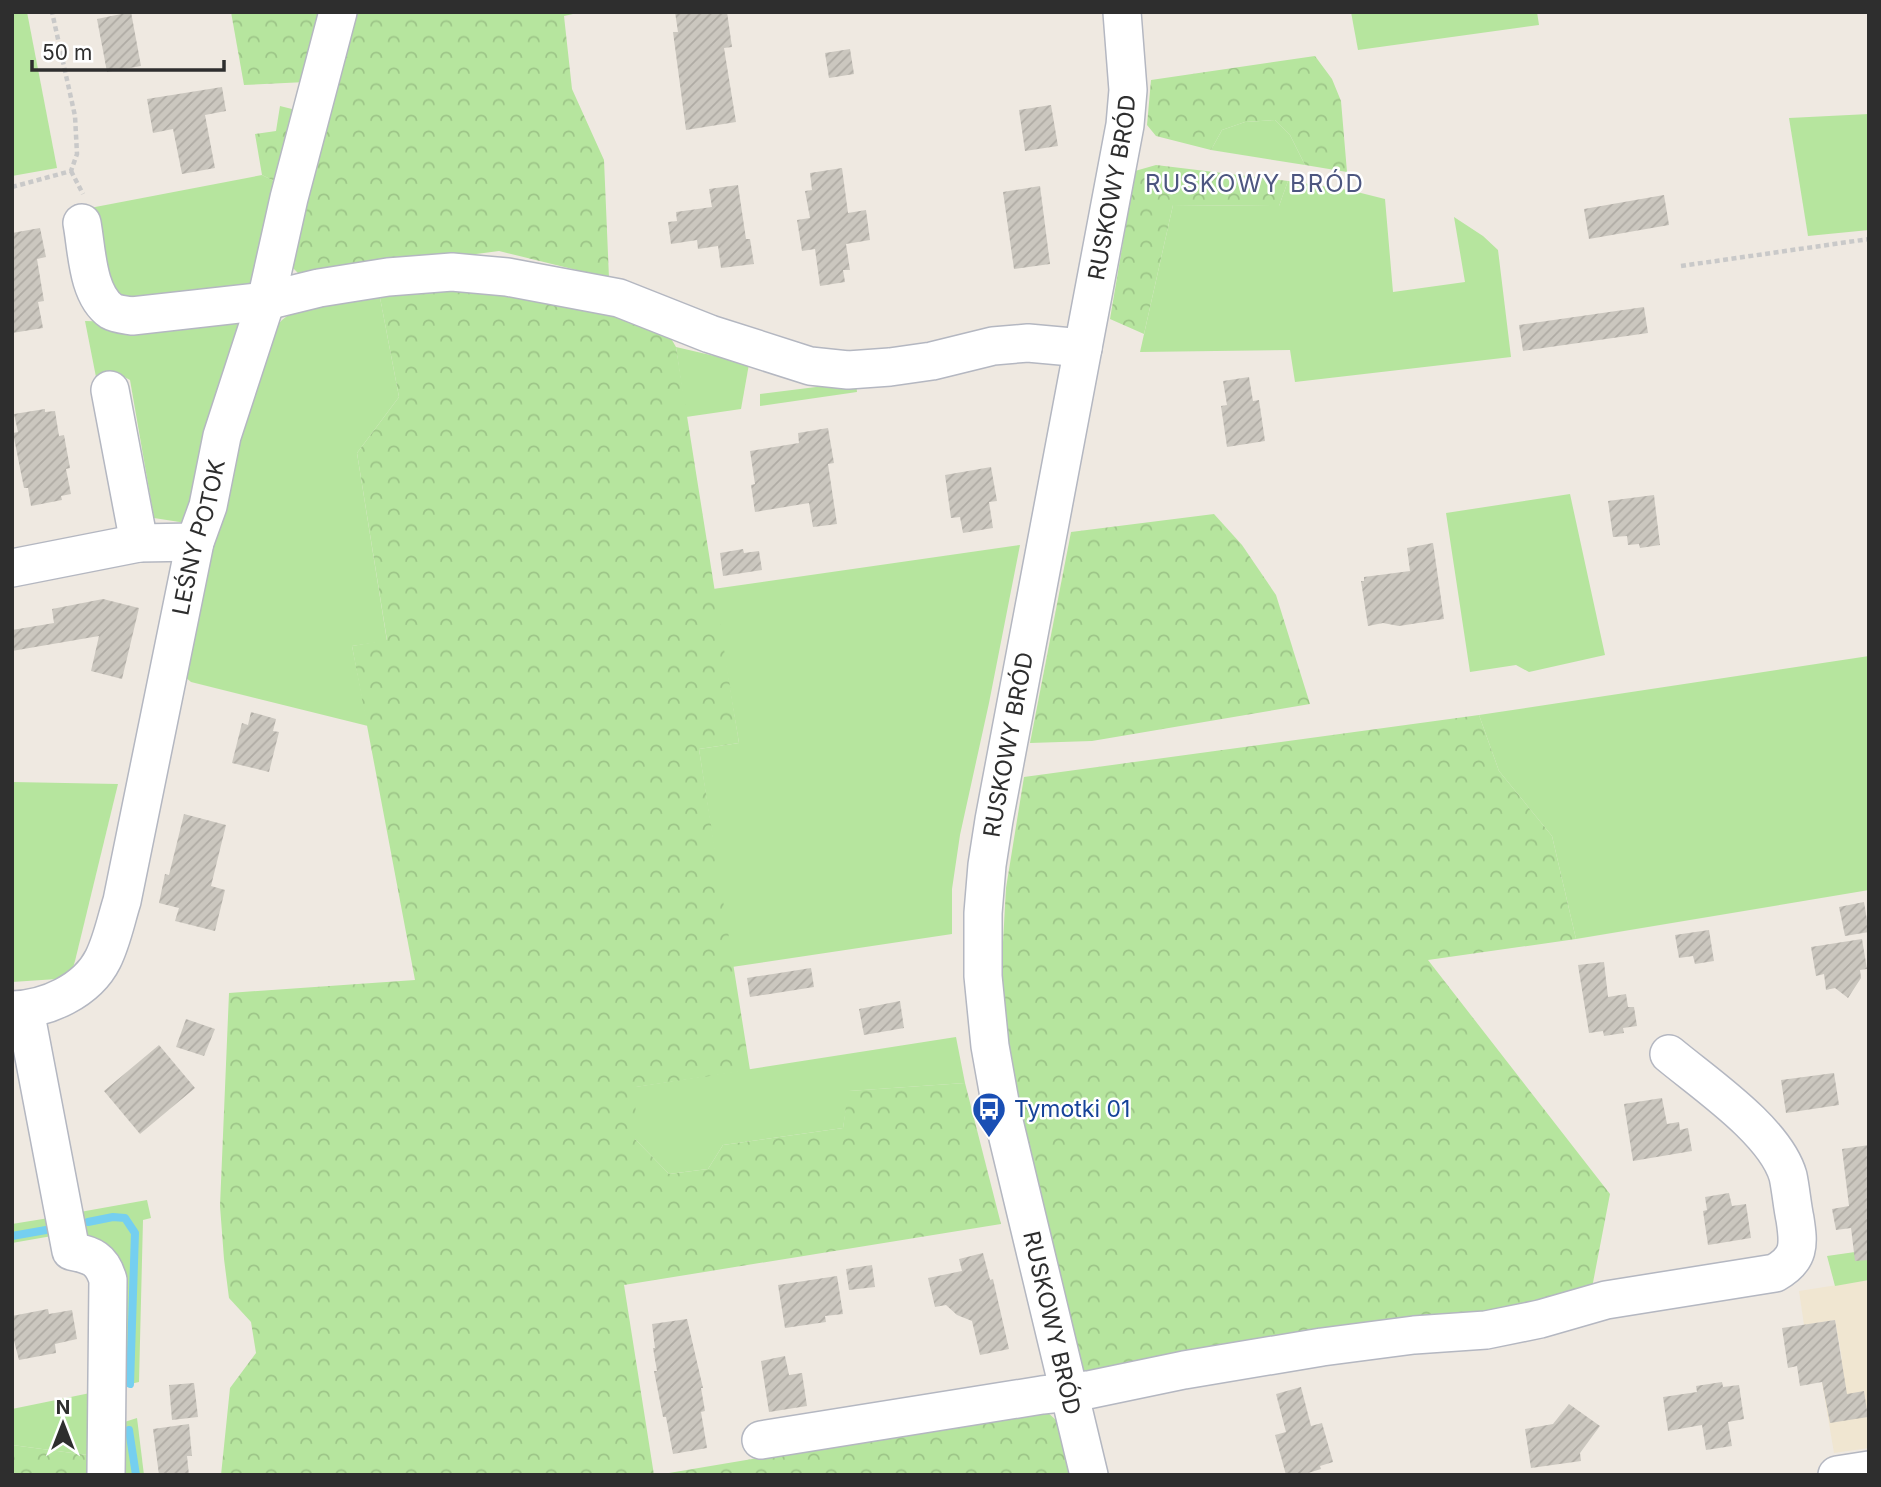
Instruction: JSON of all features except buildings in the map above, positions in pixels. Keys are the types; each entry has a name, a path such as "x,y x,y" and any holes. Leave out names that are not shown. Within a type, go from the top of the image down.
{"street":[{"name":"LEŚNY POTOK","path":"19,1010 61,999 89,980 103,958 122,901 195,542 208,506 222,436 266,300 289,198 338,12"},
{"name":"RUSKOWY BRÓD","path":"1089,1475 996,1079 985,1009 983,924 987,865 1125,125 1127,78 1122,12"},
{"path":"82,223 93,284 100,299 112,312 132,316 266,300 360,282 452,272 506,276 619,298 710,334 810,366 848,370 890,368 993,346 1028,343 1083,348"},
{"path":"110,390 139,543"},
{"path":"12,568 139,543 195,542"},
{"path":"19,1010 71,1251 88,1254 104,1266 108,1280 106,1475"},
{"path":"761,1440 1088,1390 1184,1370 1322,1348 1414,1335 1486,1330 1540,1319 1606,1300 1775,1273 1787,1266 1796,1254 1798,1238 1787,1175 1776,1152 1758,1129 1669,1054"},
{"path":"1837,1475 1869,1470"}],"path":[{"path":"12,187 71,171 77,154 75,116 52,12"},
{"path":"1681,266 1869,239"}],"shaded area":[{"path":"1869,1280 1869,1448 1834,1453 1822,1382 1842,1359 1835,1320 1804,1325 1799,1291"}],"green space":[{"path":"12,12 27,12 57,168 12,176"},
{"path":"231,12 325,12 306,82 244,85"},
{"path":"356,12 582,12 564,16 572,89 604,160 609,278 499,251 302,277 291,266"},
{"path":"1351,12 1537,12 1539,25 1358,50"},
{"path":"1315,56 1332,79 1341,101 1347,172 1305,165 1290,135 1275,120 1245,122 1222,130 1211,150 1156,136 1147,125 1151,80"},
{"path":"280,106 300,111 282,185 262,175 255,134 276,131"},
{"path":"1869,114 1869,230 1808,236 1789,118"},
{"path":"1275,120 1290,135 1305,165 1211,150 1222,130 1245,122"},
{"path":"1156,165 1288,181 1279,206 1173,205 1144,334 1110,319 1135,171"},
{"path":"262,175 282,185 250,295 117,303 90,208"},
{"path":"1288,181 1349,190 1385,199 1393,292 1465,282 1454,217 1483,236 1498,250 1511,357 1295,382 1290,350 1140,352 1173,205 1279,206"},
{"path":"444,285 608,311 669,335 676,347 739,743 699,749 750,1070 636,1087 635,1139 669,1174 708,1169 723,1145 843,1128 848,1091 965,1083 1001,1224 624,1285 654,1475 221,1475 230,1388 256,1353 251,1322 229,1298 220,1206 229,993 415,980 352,646 387,640 357,453 399,397 378,287"},
{"path":"378,287 399,397 357,453 387,641 352,646 368,726 191,682 183,675 224,477 262,342 282,320 304,303"},
{"path":"244,313 186,523 154,518 130,380 113,375 96,377 85,321 123,322"},
{"path":"676,347 749,364 741,409 686,417"},
{"path":"856,382 857,392 760,406 760,394"},
{"path":"1570,494 1605,655 1529,672 1516,665 1470,672 1446,513"},
{"path":"1214,514 1242,545 1276,595 1310,704 1092,741 1030,743 1071,532"},
{"path":"1020,545 960,835 952,889 952,934 732,967 699,749 739,743 713,589"},
{"path":"1869,656 1869,890 1576,939 1552,836 1499,771 1479,715"},
{"path":"1479,715 1499,771 1552,836 1576,939 1428,960 1610,1194 1591,1293 1085,1379 1041,1214 1001,1032 1006,888 1024,777"},
{"path":"12,782 118,784 72,971 57,979 12,982"},
{"path":"956,1037 965,1083 849,1091 843,1128 723,1145 708,1169 669,1174 635,1139 635,1087"},
{"path":"147,1200 151,1218 143,1220 139,1382 117,1387 80,1212"},
{"path":"49,1218 52,1236 12,1243 12,1224"},
{"path":"1869,1250 1869,1280 1835,1286 1827,1256"},
{"path":"95,1392 95,1456 12,1445 12,1409"},
{"path":"1045,1410 1057,1421 1071,1475 657,1475"},
{"path":"137,1418 144,1475 118,1475 115,1425"},
{"path":"12,1445 95,1456 98,1475 12,1475"}],"waterway":[{"path":"88,1222 113,1217 125,1218 135,1233 130,1384"},
{"path":"12,1236 46,1230"},
{"path":"129,1430 136,1475"}],"place":[{"name":"Tymotki 01","path":"989,1139"}],"district":[{"name":"RUSKOWY BRÓD","path":"1255,184"}]}
